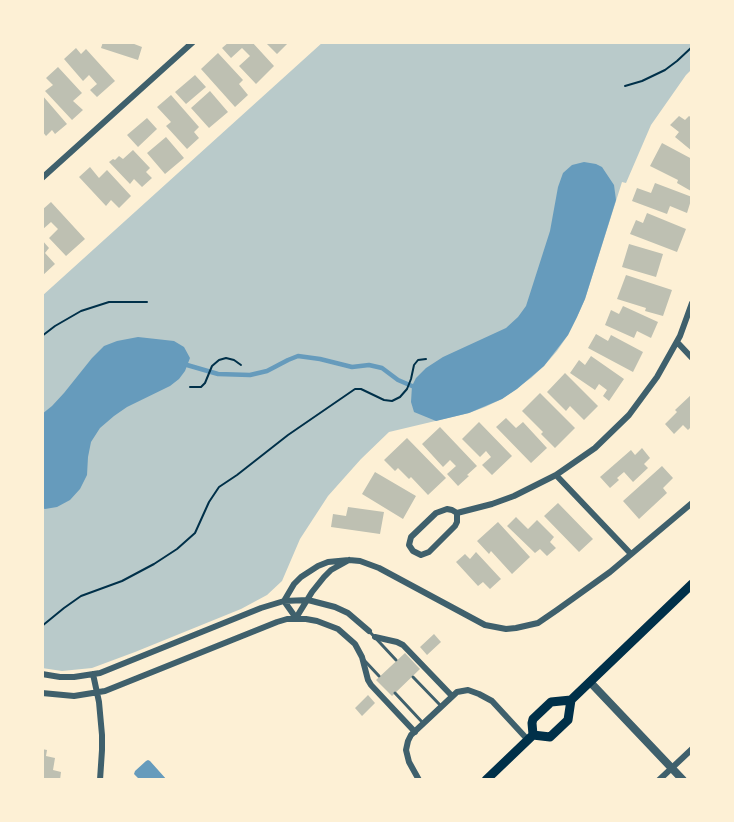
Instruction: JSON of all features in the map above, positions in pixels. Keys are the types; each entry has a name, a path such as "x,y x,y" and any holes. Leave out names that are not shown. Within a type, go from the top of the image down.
{"main road":[{"path":"531,738 533,719 551,702 571,700 692,584"},
{"path":"486,780 531,738 550,737 568,720 571,700"}],"street":[{"path":"42,178 193,42"},
{"path":"458,513 455,526 429,552 416,554 410,548 411,537 436,513 447,509 458,513 514,496 556,475 595,448 629,415 657,377 677,342 692,303"},
{"path":"677,342 692,357"},
{"path":"556,475 632,554"},
{"path":"284,601 294,584 309,571 328,562 360,561 379,568 485,625 506,629 527,626 548,617 632,554 692,503"},
{"path":"296,618 324,577 349,560"},
{"path":"42,674 74,677 93,674 284,601 308,600 335,607 348,613 369,631"},
{"path":"284,601 296,618"},
{"path":"42,693 74,696 97,693 120,686 268,625 296,618 317,621 338,629 355,644 371,685 415,732"},
{"path":"375,638 403,645 452,696"},
{"path":"93,674 102,735 100,780"},
{"path":"590,682 682,780"},
{"path":"419,780 413,772 406,750 409,738 457,692 468,690 485,696 531,738"},
{"path":"659,780 692,749"}],"lane":[{"path":"369,631 396,660"},
{"path":"362,657 380,676"},
{"path":"413,677 441,706"},
{"path":"395,693 423,723"}],"path":[{"path":"625,86 665,70 692,47"},
{"path":"42,336 81,311 109,302 147,302"},
{"path":"190,387 201,387 212,366 219,360 226,358 241,365"},
{"path":"42,626 81,596 122,581 177,549 195,533 209,502 219,487 354,389 361,389 384,400 393,401 407,389 414,365 418,360 426,359"}],"shaded area":[{"path":"323,42 692,42 692,69 651,125 626,183 622,182 585,299 568,335 557,351 531,378 502,399 485,407 389,432 328,496 300,539 282,581 267,595 241,609 92,668 62,671 42,668 42,296"}],"water":[{"path":"584,162 602,167 614,185 616,200 585,299 568,335 544,366 502,399 469,413 436,421 414,412 411,402 412,386 426,368 443,357 506,328 526,306 550,231 558,187 563,173 572,165"},
{"path":"138,337 174,341 184,347 190,358 185,371 170,386 127,407 100,428 91,442 87,475 80,489 70,500 57,507 42,508 42,414 64,393 104,346"},
{"path":"148,760 167,780 140,780 134,774"}],"building":[{"path":"103,42 129,42 142,47 138,60 101,48"},
{"path":"229,42 252,42 274,66 256,84 239,66 250,56 242,48 231,58 222,48"},
{"path":"265,42 289,42 277,54"},
{"path":"76,48 81,54 86,49 115,81 97,97 90,90 97,84 89,75 83,81 64,59"},
{"path":"218,53 243,80 239,84 248,95 235,107 201,69"},
{"path":"58,67 82,93 73,101 83,110 72,120 45,91 53,85 46,78"},
{"path":"195,75 206,87 186,104 175,92"},
{"path":"210,91 228,112 209,128 191,108"},
{"path":"42,95 67,124 55,134 52,130 46,136 42,131"},
{"path":"171,95 199,127 194,132 199,138 187,149 166,126 171,122 157,107"},
{"path":"679,116 685,120 689,116 692,118 692,151 675,137 679,132 670,125"},
{"path":"147,118 157,129 138,147 127,135"},
{"path":"166,137 184,158 165,174 147,153"},
{"path":"662,143 692,159 691,191 677,183 678,180 650,166"},
{"path":"133,150 150,168 146,172 152,178 142,187 134,179 130,184 109,162 119,156 123,159"},
{"path":"90,167 99,178 107,170 131,196 119,208 111,200 106,206 79,177"},
{"path":"655,183 692,197 687,213 670,206 667,214 632,201 637,188 651,193"},
{"path":"51,202 85,239 66,256 49,238 58,229 51,222 42,230 42,210"},
{"path":"647,213 686,229 677,252 630,234 636,220 643,223"},
{"path":"42,240 49,248 45,253 55,264 42,276"},
{"path":"629,244 663,254 656,277 622,267"},
{"path":"626,275 672,290 663,316 617,299"},
{"path":"623,306 658,322 651,338 637,331 634,338 605,325 611,310 619,314"},
{"path":"596,334 608,341 611,335 643,352 633,372 588,348"},
{"path":"591,356 624,379 609,401 603,396 607,390 599,384 595,390 570,373 579,360 585,365"},
{"path":"565,373 598,406 584,420 570,406 566,411 547,392"},
{"path":"540,393 575,428 555,448 522,411"},
{"path":"692,394 692,426 688,430 683,425 674,434 665,424 677,412 675,410"},
{"path":"506,418 516,428 523,422 547,448 531,463 496,427"},
{"path":"479,422 512,456 492,475 482,465 491,457 486,451 480,457 462,439"},
{"path":"440,427 477,466 458,486 447,474 456,466 450,460 443,467 422,444"},
{"path":"407,438 446,478 428,495 411,477 409,479 398,468 395,471 384,460"},
{"path":"642,448 650,458 644,464 648,468 633,482 624,472 610,488 600,477 631,450 635,455"},
{"path":"662,466 673,478 663,488 667,493 639,519 623,501"},
{"path":"375,472 416,496 403,519 362,494"},
{"path":"558,503 593,539 579,552 544,516"},
{"path":"348,507 384,512 380,534 331,527 333,514 346,516"},
{"path":"516,517 528,529 537,520 554,537 550,542 556,548 547,556 540,549 535,553 507,526"},
{"path":"498,522 530,557 512,574 491,551 489,554 477,541"},
{"path":"476,552 501,579 490,589 483,582 478,586 456,562 465,554 470,559"},
{"path":"434,634 441,642 427,655 420,647"},
{"path":"405,653 420,669 392,696 376,680"},
{"path":"368,695 375,703 362,716 355,708"},
{"path":"42,749 47,750 46,756 55,758 53,770 61,772 60,780 42,780"}],"waterway":[{"path":"187,365 218,374 250,375 267,371 298,356 352,367 369,365 382,368 398,380 412,386"}]}
